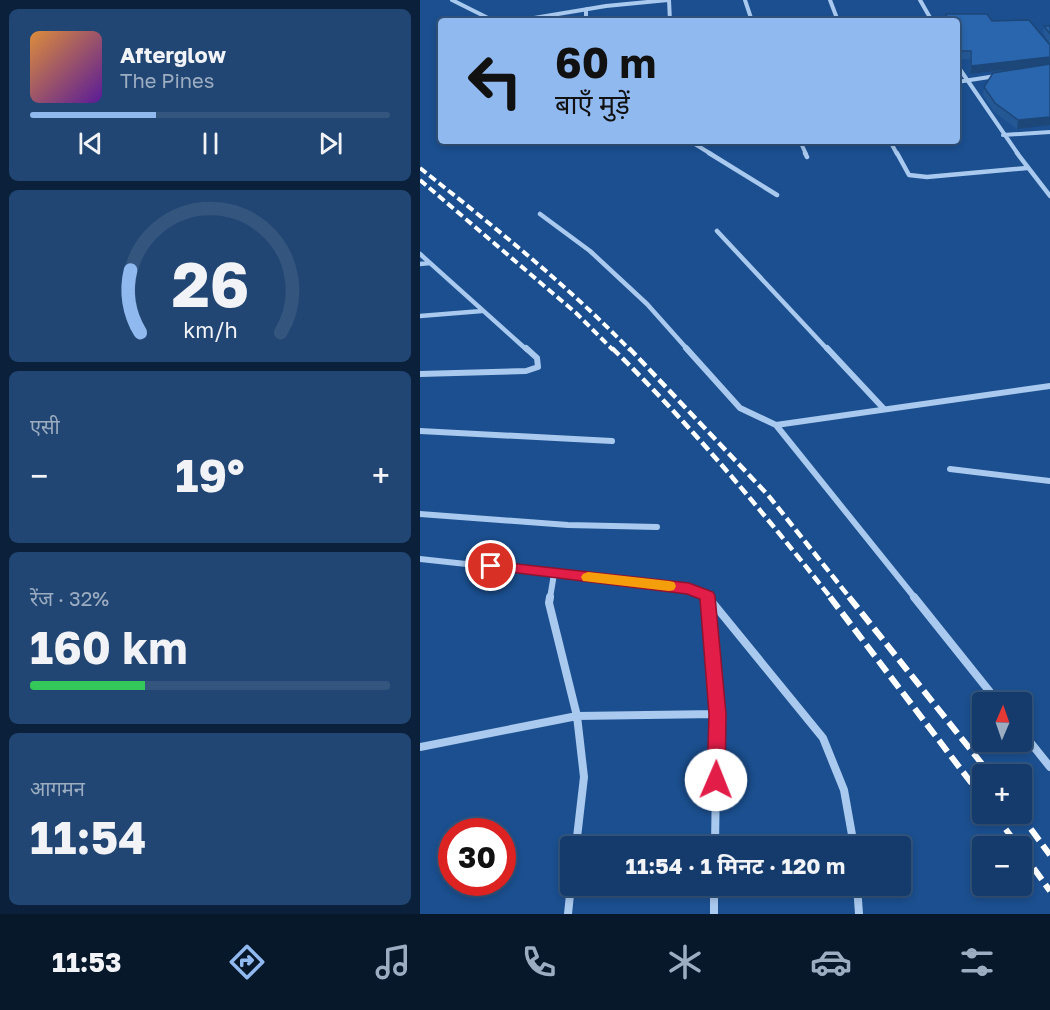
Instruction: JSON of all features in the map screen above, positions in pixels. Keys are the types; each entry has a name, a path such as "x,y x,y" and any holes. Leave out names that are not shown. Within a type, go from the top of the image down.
{"street":[{"path":"452,0 488,18"},
{"path":"534,18 586,9 668,0 670,18"},
{"path":"745,0 751,18"},
{"path":"830,0 837,18"},
{"path":"920,0 930,18"},
{"path":"586,9 586,18"},
{"path":"960,70 1003,135 1050,196"},
{"path":"960,82 998,76"},
{"path":"1003,135 1050,132"},
{"path":"695,144 777,195"},
{"path":"801,144 807,157"},
{"path":"892,144 909,175 913,177 1027,168"},
{"path":"540,214 590,251 646,304 740,408 776,425 990,692"},
{"path":"717,231 884,409"},
{"path":"420,254 537,358 538,367 526,371 420,374"},
{"path":"420,264 430,263"},
{"path":"420,316 482,311"},
{"path":"776,425 1050,386"},
{"path":"420,431 612,441"},
{"path":"950,469 1050,481"},
{"path":"420,514 568,525 657,527"},
{"path":"420,559 689,588 707,596 823,738 835,760 842,781 852,836"},
{"path":"554,574 549,597 551,612 577,716 584,777 577,836"},
{"path":"707,596 717,714 715,836"},
{"path":"420,747 577,716 717,714"},
{"path":"1032,745 1050,768"},
{"path":"568,914 570,896"},
{"path":"714,896 714,914"},
{"path":"858,896 859,914"}],"building":[{"path":"946,14 987,14 992,21 1029,20 1050,45 1050,57 971,66 971,51 960,51 960,18 947,18"},
{"path":"1044,26 1050,26 1050,34"},
{"path":"1050,64 1050,117 1018,120 995,103 984,87 993,73"}],"railway":[{"path":"420,168 554,278 630,350"},
{"path":"420,180 576,313 613,350"},
{"path":"612,348 726,470 831,598"},
{"path":"629,348 768,495 850,598"},
{"path":"830,597 972,784"},
{"path":"849,597 982,764"},
{"path":"1002,824 1011,836"},
{"path":"1027,824 1050,855"},
{"path":"1032,866 1050,891"}],"slow traffic":[{"path":"588,577 669,586"}],"route":[{"path":"491,566 689,588 707,596 717,714 716,780"}]}
